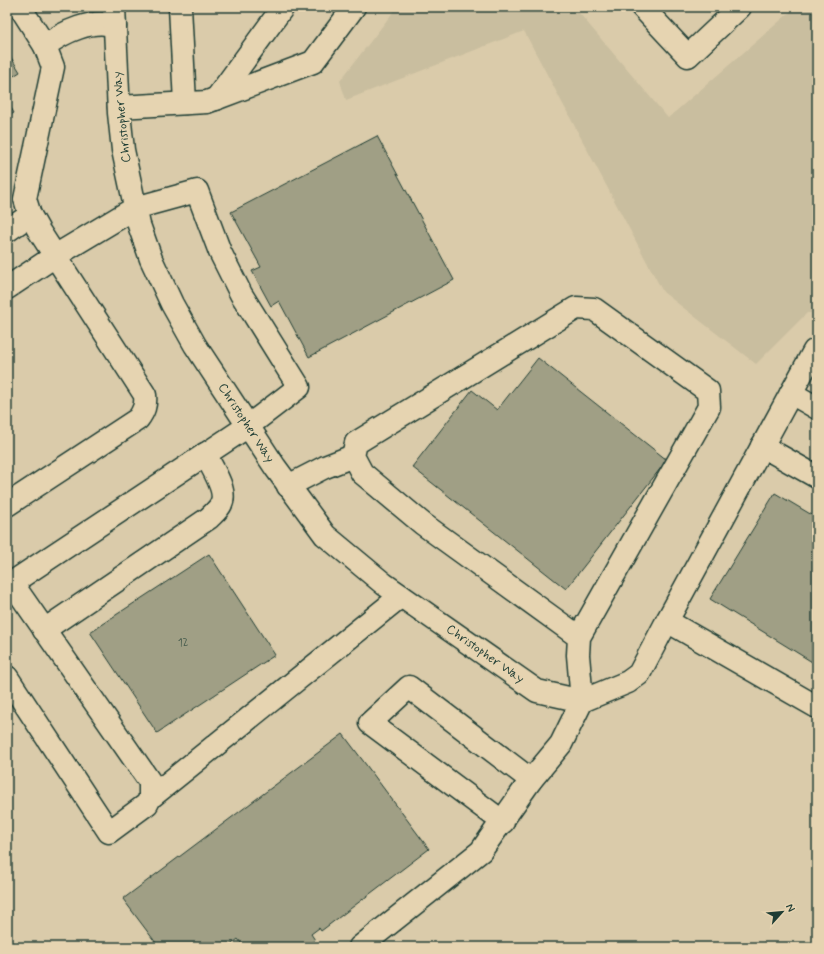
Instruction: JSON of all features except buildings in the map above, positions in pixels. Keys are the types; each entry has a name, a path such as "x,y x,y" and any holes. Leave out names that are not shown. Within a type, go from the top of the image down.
{"street":[{"path":"7,505 138,419 144,411 146,402 145,395 30,215 25,199 53,67 45,46 20,7"},
{"path":"180,7 185,104"},
{"path":"216,99 283,7"},
{"path":"119,107 207,102 313,62 354,7"},
{"path":"642,7 688,56 740,7"},
{"path":"45,46 55,38 82,27 105,23 114,17"},
{"name":"Christopher Way","path":"114,17 123,150 135,208 151,259 172,304 195,345 288,486 325,535 384,584 537,691 582,701"},
{"path":"7,288 55,256 135,208 197,191 220,252 241,294 299,387 248,426 9,584 44,630 150,782 150,798"},
{"path":"7,230 30,215"},
{"path":"360,947 481,850 531,780 561,744 582,701 578,656 579,637 709,407 708,391 594,309 576,308 356,443 353,456 362,472 423,524 579,637"},
{"path":"582,701 628,682 639,674 666,621 814,351 817,351"},
{"path":"791,394 817,408"},
{"path":"762,446 817,477"},
{"path":"44,630 209,518 222,503 223,493 218,477 205,454"},
{"path":"288,486 325,467 353,456"},
{"path":"7,677 109,832 147,804 150,798 401,596"},
{"path":"666,621 817,707"},
{"path":"502,822 370,723 408,686 531,780"}],"shaded area":[{"path":"397,7 574,7 668,118 796,7 817,7 817,313 807,313 756,364 663,292 524,31 346,100 340,81"}]}
